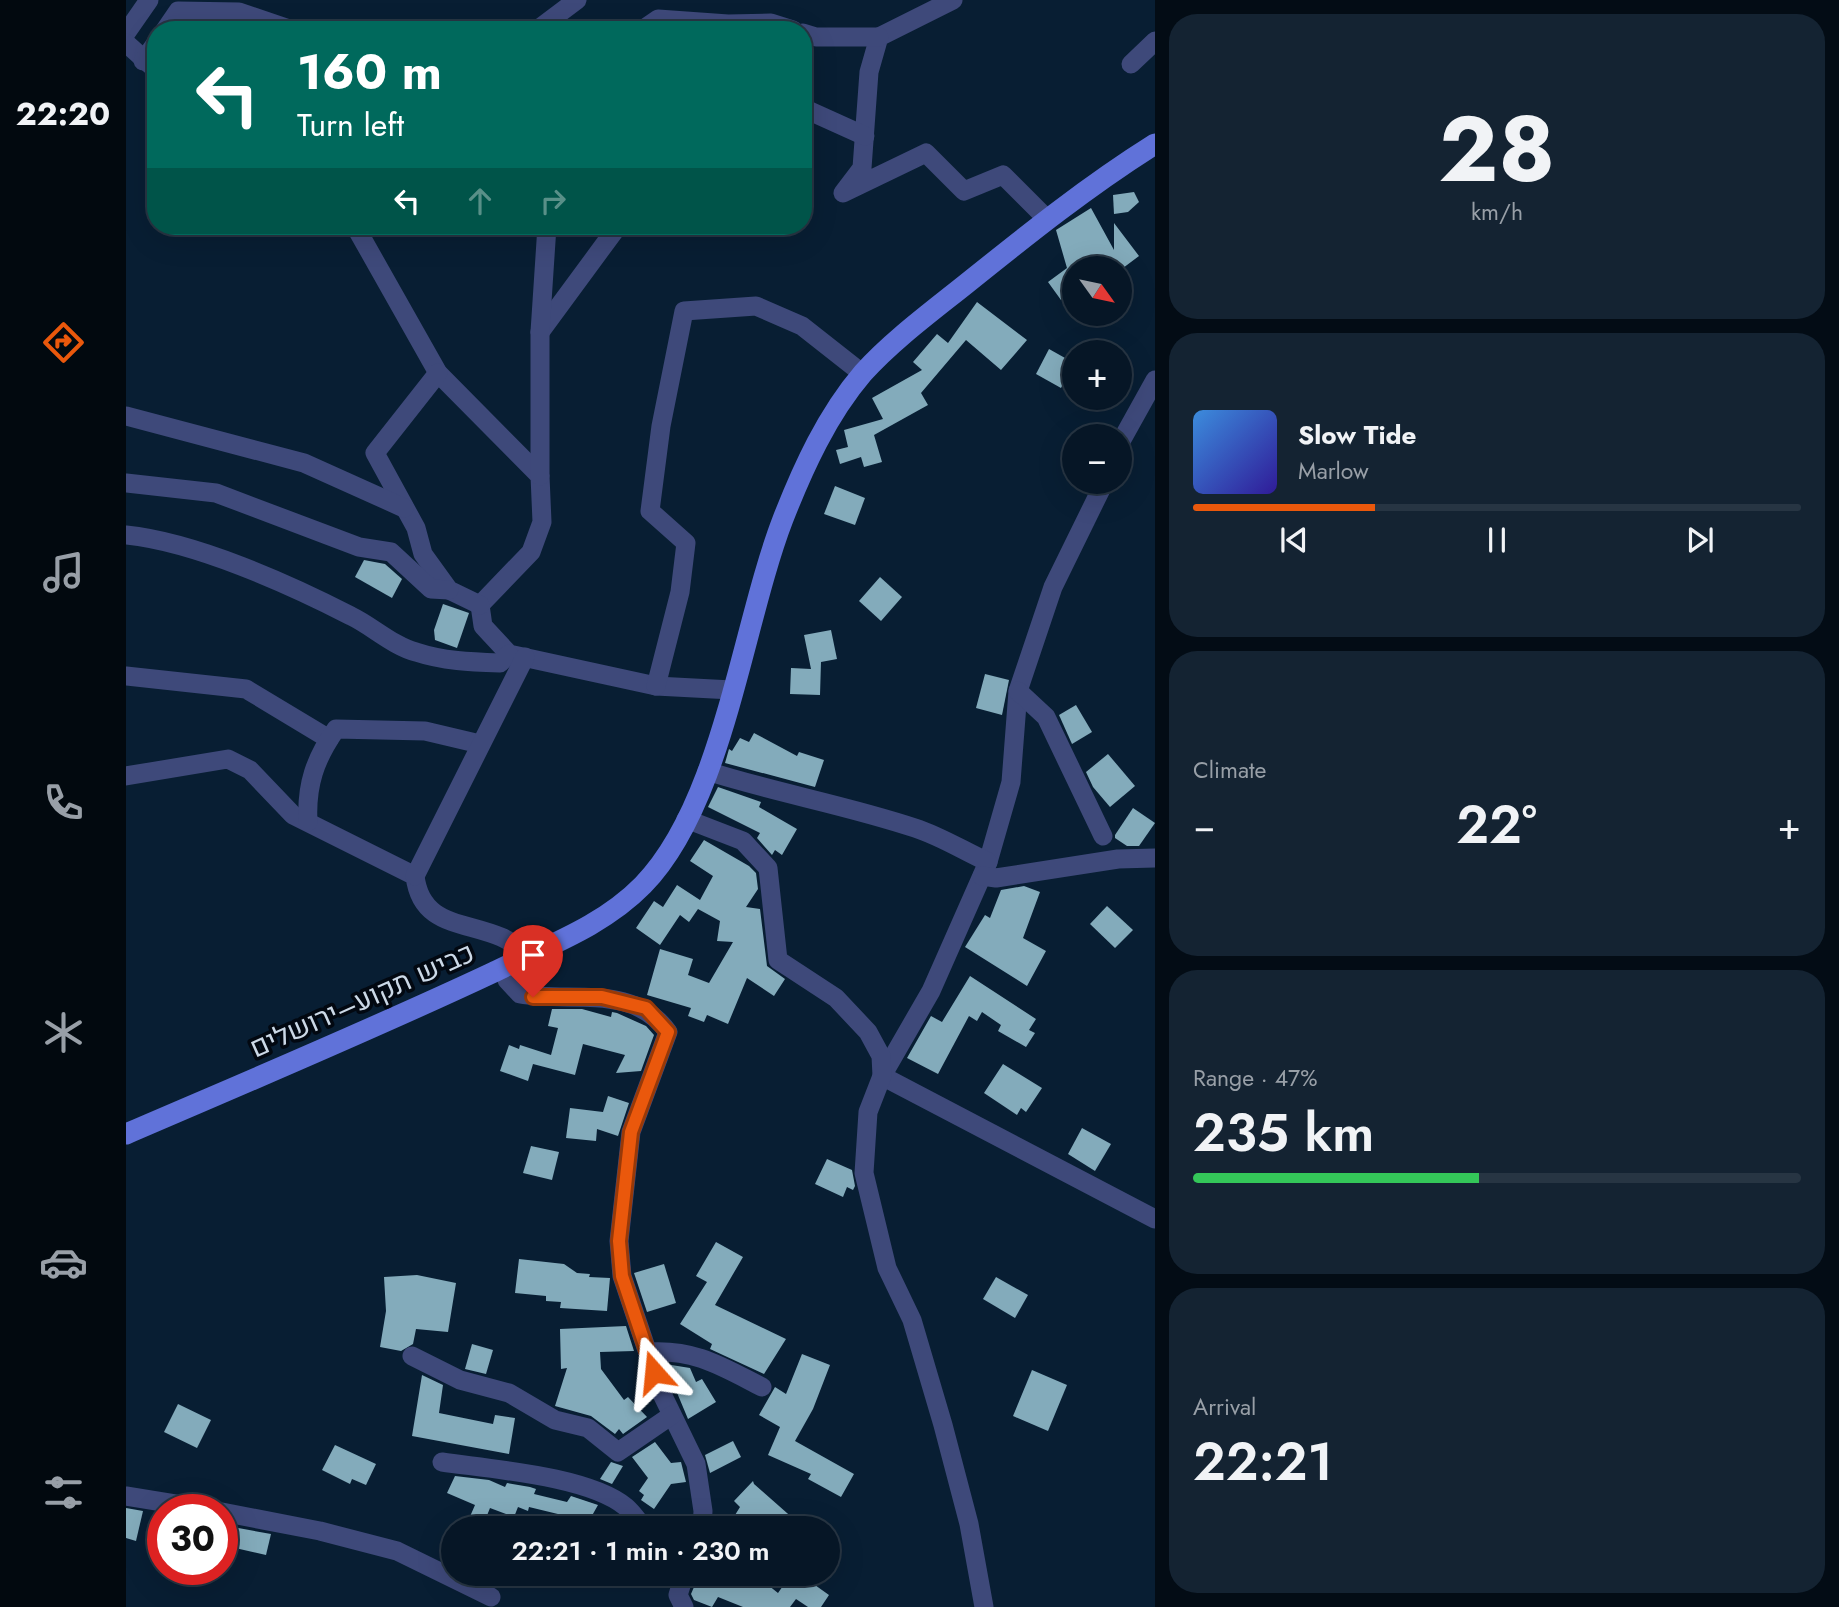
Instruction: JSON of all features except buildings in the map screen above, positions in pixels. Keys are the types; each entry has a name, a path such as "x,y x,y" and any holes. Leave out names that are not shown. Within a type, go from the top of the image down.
{"main road":[{"name":"כביש תקוע–ירושלים","path":"126,1134 586,929 622,905 654,872 686,819 707,771 782,521 818,438 863,374 910,329 1047,219 1155,144"}],"street":[{"path":"126,33 149,0"},
{"path":"812,36 879,37 953,0"},
{"path":"549,21 577,1"},
{"path":"568,21 577,1"},
{"path":"171,21 178,11 203,11 239,12 266,21"},
{"path":"655,21 686,21"},
{"path":"879,37 869,72 862,168 843,192 926,153 964,191 1003,175 1047,219"},
{"path":"1131,64 1155,41"},
{"path":"126,43 147,63"},
{"path":"812,112 865,136"},
{"path":"360,235 438,373 540,476"},
{"path":"546,235 540,331 542,522 531,552 481,605 483,626 517,655 656,686 732,690"},
{"path":"540,331 611,235"},
{"path":"656,686 680,592 686,543 650,511 661,426 684,311 756,306 802,326 863,374"},
{"path":"438,373 375,453 415,528 423,554 449,590"},
{"path":"1131,424 1155,380"},
{"path":"126,416 304,463 404,508"},
{"path":"126,483 216,493 359,547 391,552 431,589 449,590 481,605"},
{"path":"984,1607 969,1524 943,1425 912,1320 887,1268 868,1195 864,1173 868,1112 882,1076 931,991 985,869 1011,782 1018,691 1053,587 1099,494"},
{"path":"126,535 157,538 298,589 372,626 412,651 444,660 500,663 517,655"},
{"path":"517,655 481,744 415,876 418,896 427,908 453,923 502,937 529,955"},
{"path":"126,676 246,689 329,739"},
{"path":"1018,691 1046,717 1103,836"},
{"path":"307,822 307,792 319,754 336,729 425,731 481,744"},
{"path":"126,776 228,759 250,770 293,815 415,876"},
{"path":"707,771 775,792 846,806 918,829 996,878 1118,859 1155,858"},
{"path":"686,819 743,841 768,868 778,960 836,998 868,1032 881,1056 882,1076"},
{"path":"503,967 507,980 520,994 602,997 635,1005 646,1008 668,1032 631,1132 619,1241 622,1276 648,1352 672,1415 696,1464 703,1516"},
{"path":"882,1076 1155,1219"},
{"path":"648,1352 678,1350 702,1357 762,1387"},
{"path":"412,1356 460,1380 509,1393 555,1420 588,1428 618,1452 672,1415"},
{"path":"442,1462 526,1474 598,1491 626,1507 634,1516"},
{"path":"126,1496 147,1499"},
{"path":"238,1515 320,1531 397,1551 491,1597"},
{"path":"681,1586 678,1595 684,1607"}],"route":[{"path":"533,997 602,997 646,1008 659,1019 668,1032 631,1132 619,1241 622,1276 654,1372"}]}
